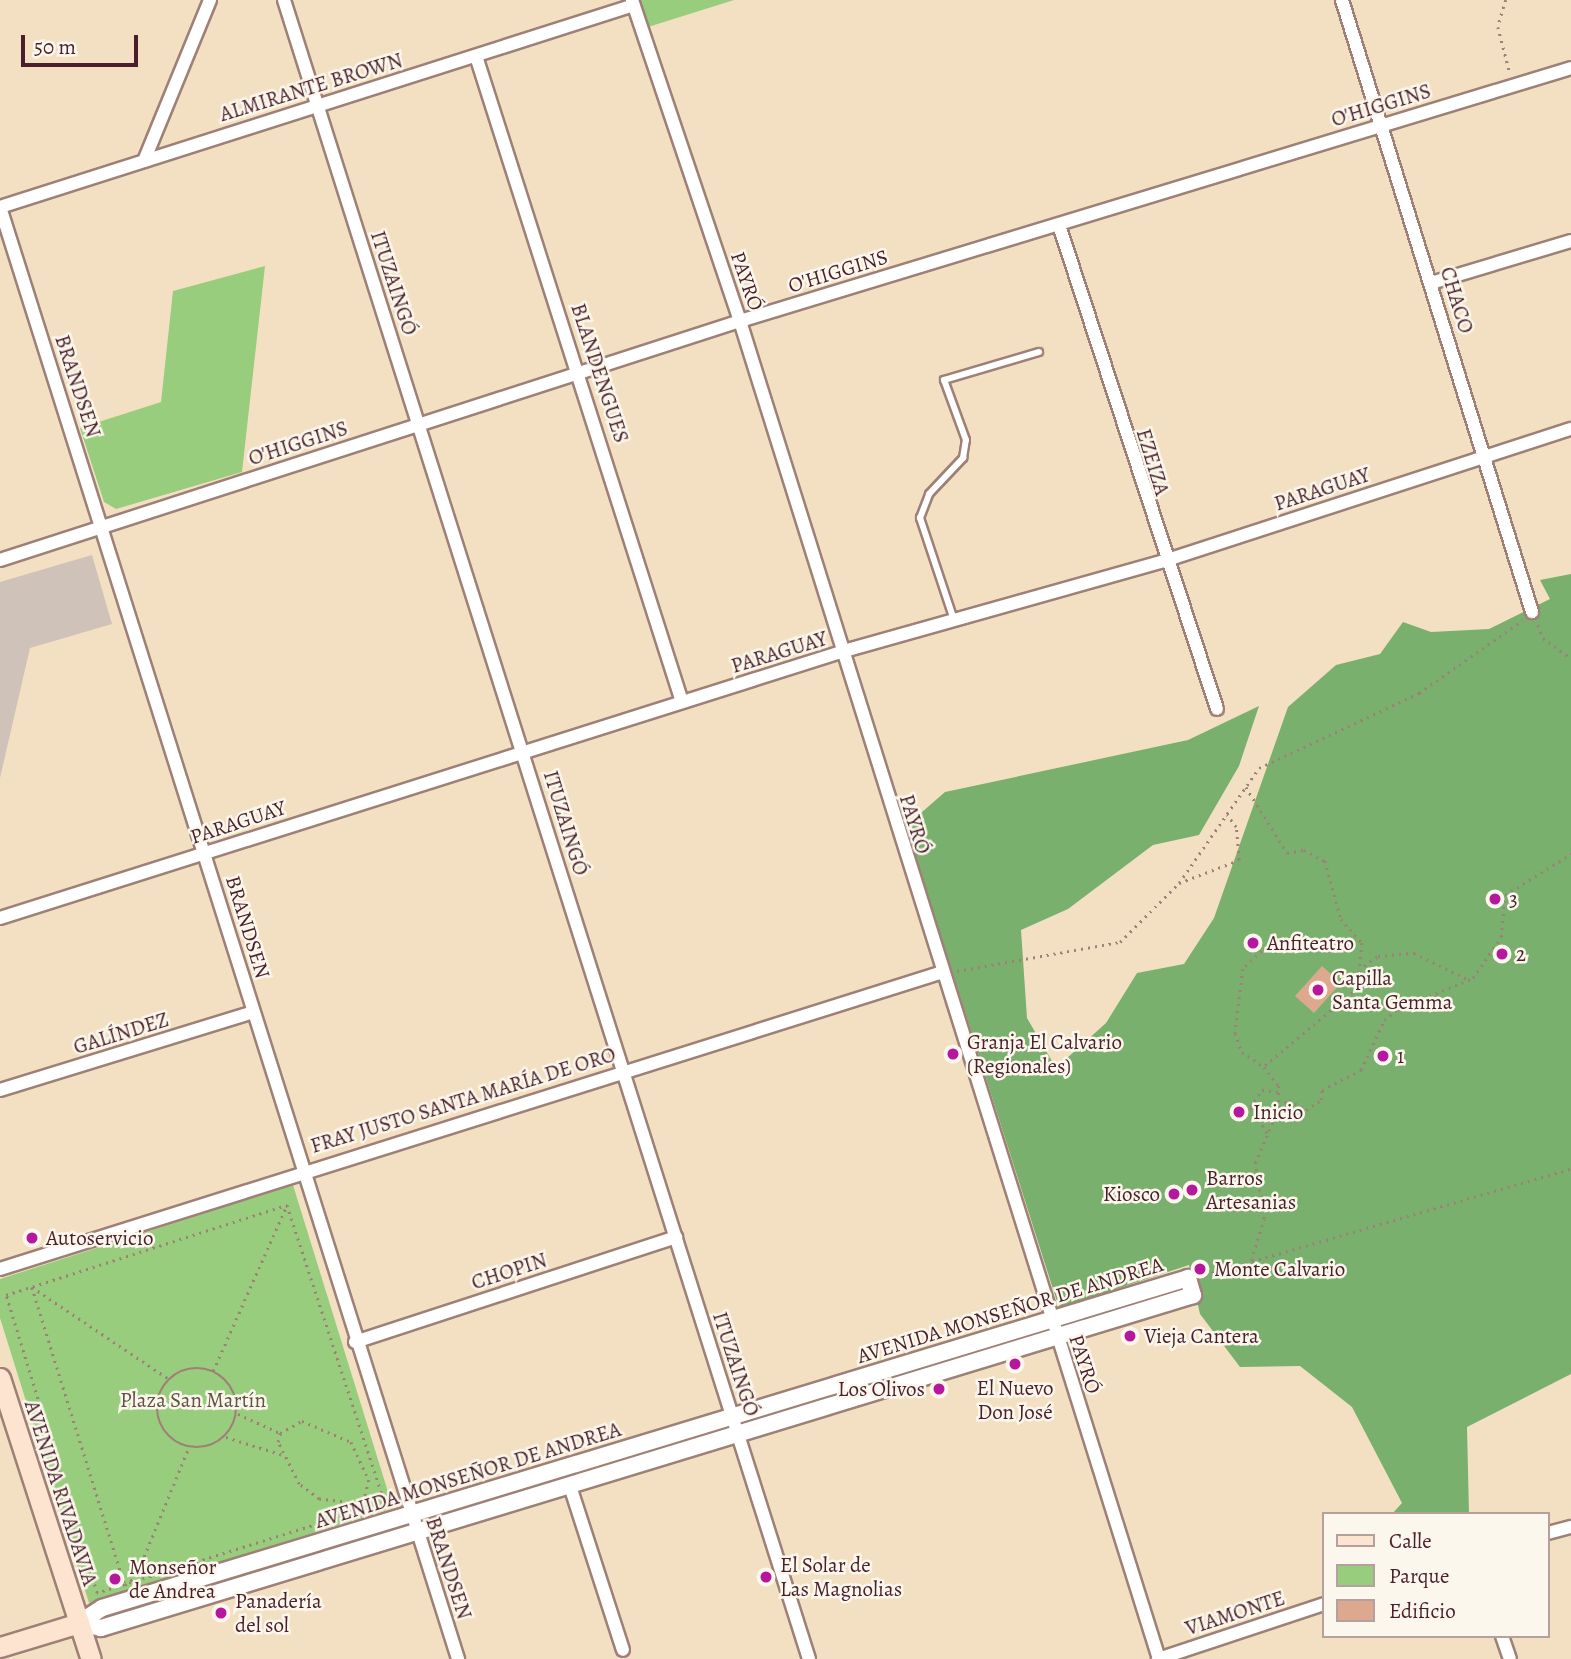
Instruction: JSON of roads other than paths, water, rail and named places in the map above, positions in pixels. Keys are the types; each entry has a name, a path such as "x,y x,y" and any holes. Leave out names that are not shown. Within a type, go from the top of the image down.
{"main road":[{"name":"AVENIDA RIVADAVIA","path":"0,1378 91,1659"},
{"path":"0,1647 79,1623"}],"street":[{"path":"144,161 210,0"},
{"name":"ITUZAINGÓ","path":"284,0 809,1659"},
{"name":"CHACO","path":"1342,0 1486,456 1532,612"},
{"name":"ALMIRANTE BROWN","path":"0,207 316,103 476,57 633,2"},
{"name":"PAYRÓ","path":"633,2 740,321 844,651 940,973 1158,1659"},
{"name":"BLANDENGUES","path":"476,57 580,372 682,702"},
{"name":"O'HIGGINS","path":"0,560 740,321 1571,68"},
{"name":"BRANDSEN","path":"0,207 103,525 301,1171 458,1659"},
{"name":"EZEIZA","path":"1059,225 1164,561 1217,709"},
{"path":"1431,284 1571,242"},
{"name":"PARAGUAY","path":"0,918 844,651 1164,561 1571,429"},
{"name":"FRAY JUSTO SANTA MARÍA DE ORO","path":"0,1269 301,1171 940,973"},
{"name":"GALÍNDEZ","path":"0,1090 253,1012"},
{"name":"CHOPIN","path":"355,1342 676,1237"},
{"name":"AVENIDA MONSEÑOR DE ANDREA","path":"1188,1278 1194,1296 101,1628 79,1623 95,1610 1188,1278"},
{"path":"570,1486 623,1650"},
{"path":"1550,1533 1571,1527"},
{"name":"VIAMONTE","path":"1158,1659 1322,1605"},
{"path":"1503,1638 1510,1659"}],"lane":[{"path":"954,620 920,518 929,494 963,458 966,440 944,380 1039,352"}],"place":[{"name":"3","path":"1495,899"},
{"name":"Anfiteatro","path":"1253,943"},
{"name":"2","path":"1502,954"},
{"name":"Capilla Santa Gemma","path":"1318,990"},
{"name":"Granja El Calvario (Regionales)","path":"953,1054"},
{"name":"1","path":"1383,1056"},
{"name":"Inicio","path":"1239,1112"},
{"name":"Barros Artesanias","path":"1192,1190"},
{"name":"Kiosco","path":"1174,1194"},
{"name":"Autoservicio","path":"32,1238"},
{"name":"Monte Calvario","path":"1200,1269"},
{"name":"Vieja Cantera","path":"1130,1336"},
{"name":"El Nuevo Don José","path":"1015,1364"},
{"name":"Los Olivos","path":"939,1389"},
{"name":"El Solar de Las Magnolias","path":"766,1577"},
{"name":"Monseñor de Andrea","path":"115,1579"},
{"name":"Panadería del sol","path":"221,1613"}],"park label":[{"name":"Plaza San Martín","path":"193,1400"}]}
